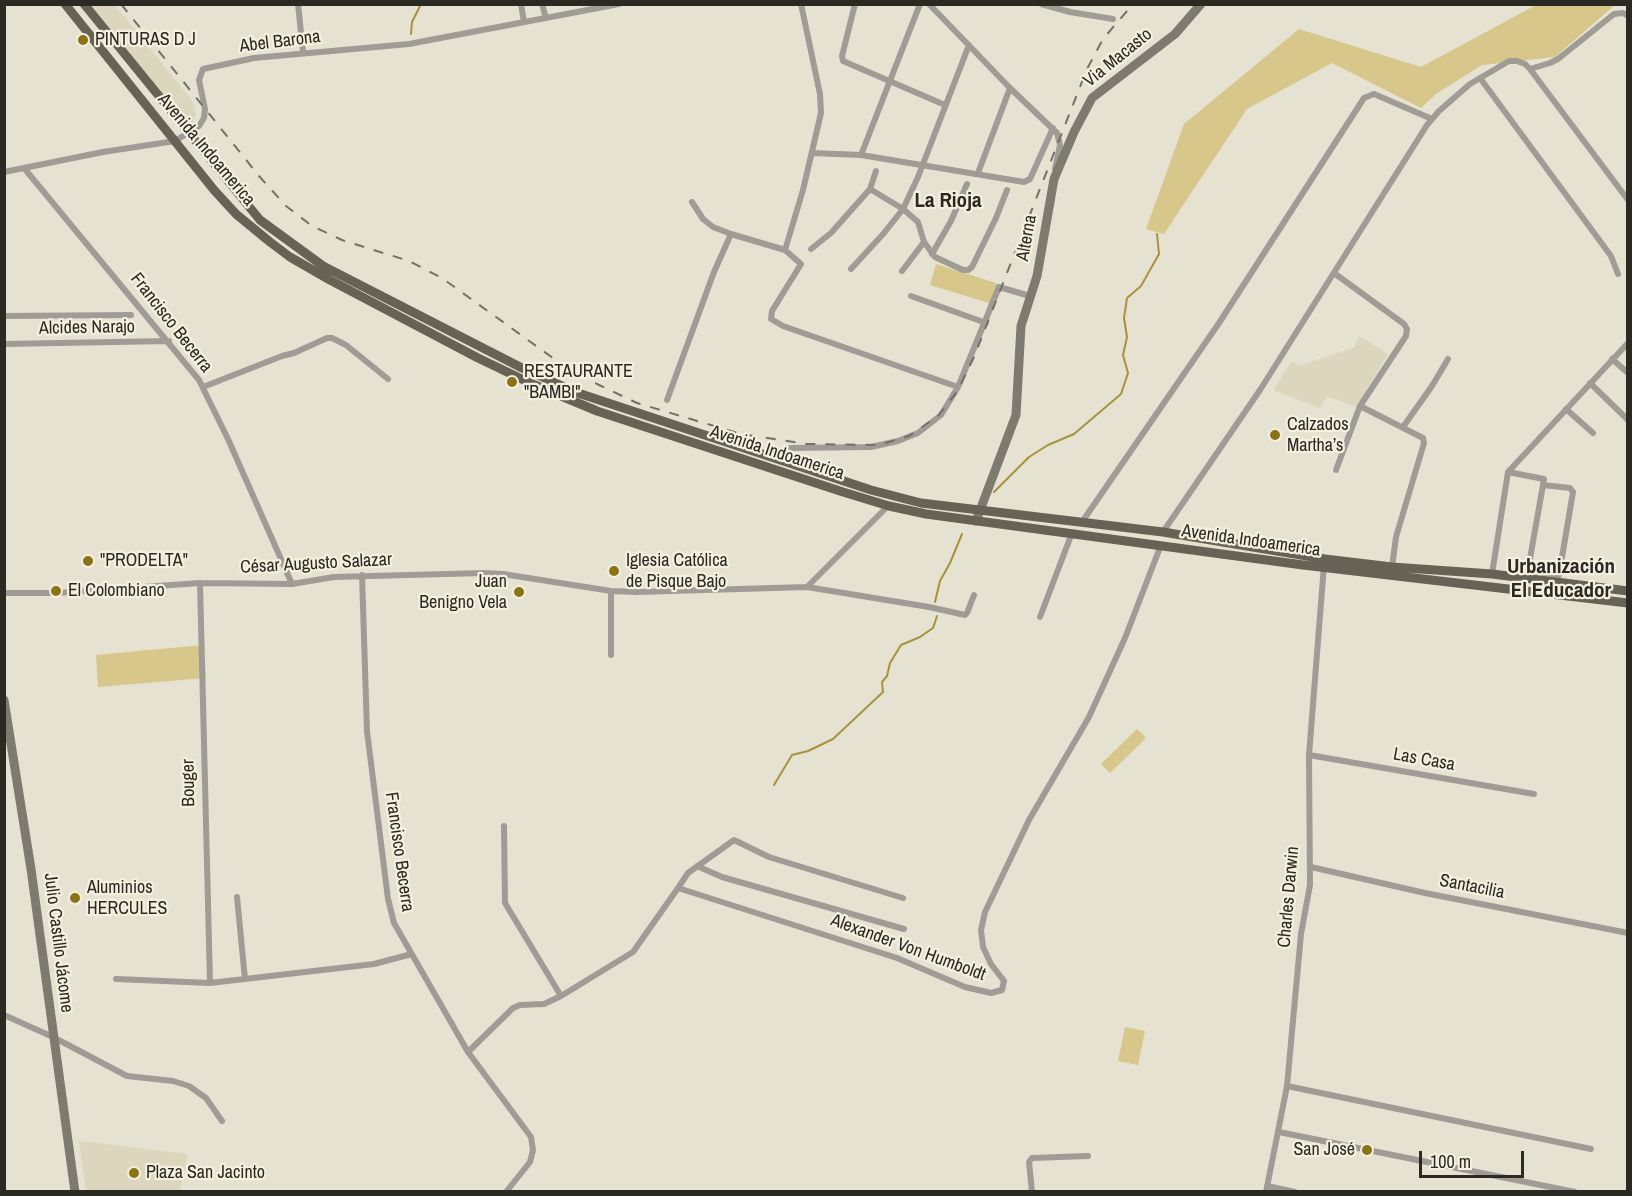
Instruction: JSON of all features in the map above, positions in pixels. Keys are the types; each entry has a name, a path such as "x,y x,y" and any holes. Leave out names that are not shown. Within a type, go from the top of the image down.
{"main road":[{"name":"Avenida Indoamerica","path":"65,4 236,214 290,257 478,358 597,411 889,506 956,520 1320,563 1628,603"},
{"name":"Avenida Indoamerica","path":"84,4 260,220 323,266 522,368 578,393 892,496 921,502 1164,532 1320,563 1492,574 1628,591"},
{"path":"834,489 838,478"}],"street":[{"path":"298,4 303,52"},
{"path":"521,4 524,21"},
{"path":"542,4 546,18"},
{"name":"Abel Barona","path":"4,172 103,152 175,141 199,126 204,118 205,109 199,80 203,69 254,58 303,52 367,49 409,44 619,4"},
{"path":"786,250 812,153 821,103 801,4"},
{"path":"855,4 842,56 843,61 945,105"},
{"path":"861,155 920,4"},
{"path":"812,153 861,155 1028,182 1053,128 1010,88 929,4"},
{"path":"1041,4 1070,12 1113,19"},
{"name":"Via Macasto","path":"1053,179 1092,98 1175,34 1201,4"},
{"path":"1530,69 1558,59 1614,15 1623,13 1628,16"},
{"path":"851,269 903,209 969,45"},
{"path":"1164,532 1260,390 1432,119 1470,84 1509,61 1517,61 1530,69 1628,200"},
{"path":"1480,78 1611,255 1618,274"},
{"path":"978,173 1010,88"},
{"path":"1082,522 1219,323 1364,98 1374,94 1432,119"},
{"name":"Alterna","path":"976,521 1016,416 1020,336 1037,276 1060,145 1053,128"},
{"name":"Francisco Becerra","path":"24,168 169,341 203,387 292,584"},
{"path":"811,249 831,233 870,189 876,171"},
{"path":"932,254 967,184"},
{"path":"870,189 903,209 918,222 924,242 932,254 963,270 972,267 1007,190"},
{"path":"692,202 703,219 713,227 786,250 801,264 772,311 771,319 774,322 958,387"},
{"path":"667,400 714,272 731,234"},
{"path":"902,271 924,242"},
{"path":"1334,273 1404,324 1407,329 1406,336 1360,406 1336,470"},
{"path":"785,460 790,448 871,447 910,436 941,415 958,387 1001,286 1030,296"},
{"path":"911,296 986,323"},
{"path":"4,316 131,315"},
{"path":"203,387 294,353 327,338 346,345 388,379"},
{"name":"Alcides Narajo","path":"4,344 169,341"},
{"path":"1492,574 1508,472 1628,343"},
{"path":"1403,427 1448,359"},
{"path":"1612,359 1628,373"},
{"path":"1590,383 1628,420"},
{"path":"1360,406 1420,435 1424,443 1396,537 1392,567"},
{"path":"1566,409 1593,433"},
{"path":"1508,472 1544,478 1528,570 1560,575 1573,492 1570,488 1543,485"},
{"path":"807,588 889,506 892,496"},
{"path":"1040,617 1072,533"},
{"name":"Alexander Von Humboldt","path":"678,888 897,958 965,987 991,993 1002,990 1004,981 991,964 983,947 981,930 985,912 1029,820 1089,717 1125,638 1161,545"},
{"name":"Charles Darwin","path":"1267,1189 1280,1132 1287,1086 1301,934 1309,892 1311,867 1310,755 1320,563"},
{"name":"César Augusto Salazar","path":"4,592 57,593 200,583 292,584 362,575 503,574 611,591 807,588 929,607 965,615 974,595"},
{"name":"Francisco Becerra","path":"362,575 367,731 387,887 394,923 468,1052 531,1137 533,1150 530,1162 506,1191"},
{"name":"Bouger","path":"200,583 210,983"},
{"path":"611,591 611,655"},
{"name":"Julio Castillo Jácome","path":"4,699 32,869 75,1191"},
{"name":"Las Casa","path":"1310,755 1534,794"},
{"path":"504,826 504,899 561,996"},
{"path":"468,1052 513,1008 520,1005 538,1006 561,996 633,952 688,873 731,841 737,840 769,857 903,898"},
{"path":"697,866 722,877 904,929"},
{"name":"Santacilia","path":"1311,867 1425,893 1628,933"},
{"path":"237,897 245,979"},
{"path":"116,979 210,983 374,964 412,954"},
{"path":"4,1015 53,1037 127,1076 173,1081 189,1086 206,1098 222,1121"},
{"path":"1287,1086 1591,1149"},
{"path":"1280,1132 1575,1191"},
{"path":"1032,1191 1029,1162 1032,1158 1088,1156"},
{"path":"1267,1189 1295,1191"}],"shaded area":[{"path":"89,5 115,5 193,102 196,114 193,123 187,126"},
{"path":"1536,5 1615,5 1555,57 1482,65 1436,94 1421,108 1332,63 1247,109 1164,234 1146,229 1184,124 1299,29 1421,67"},
{"path":"936,264 999,284 992,304 930,285"},
{"path":"1359,336 1388,354 1356,407 1327,396 1320,408 1275,391 1275,387 1292,361 1298,366 1355,347"},
{"path":"203,645 206,678 98,687 96,655"},
{"path":"1137,729 1146,738 1110,773 1101,764"},
{"path":"1125,1027 1145,1031 1138,1065 1118,1061"},
{"name":"Plaza San Jacinto","path":"79,1141 188,1154 180,1191 86,1191"}],"waterway":[{"path":"411,34 412,22 421,4"},
{"path":"994,492 1029,457 1048,445 1074,434 1121,394 1128,373 1123,355 1127,337 1124,318 1127,298 1141,286 1159,254 1157,234"},
{"path":"935,602 940,581 962,534"},
{"path":"774,785 792,755 808,751 833,739 883,692 882,682 901,645 920,637 933,628 937,616"}],"railway":[{"path":"121,4 259,176 286,206 312,226 342,240 409,261 442,278 557,361 637,403 741,434 807,444 879,445 909,436 938,416 957,392 974,357 1087,69 1103,39 1135,4"}],"place":[{"name":"PINTURAS D J","path":"83,40"},
{"name":"RESTAURANTE \"BAMBI\"","path":"512,382"},
{"name":"Calzados Martha’s","path":"1275,435"},
{"name":"\"PRODELTA\"","path":"88,561"},
{"name":"Iglesia Católica de Pisque Bajo","path":"614,571"},
{"name":"El Colombiano","path":"56,591"},
{"name":"Juan Benigno Vela","path":"519,592"},
{"name":"Aluminios HERCULES","path":"75,898"},
{"name":"San José","path":"1367,1150"},
{"name":"Plaza San Jacinto","path":"134,1173"}],"district":[{"name":"La Rioja","path":"948,201"},
{"name":"Urbanización El Educador","path":"1561,579"}]}
